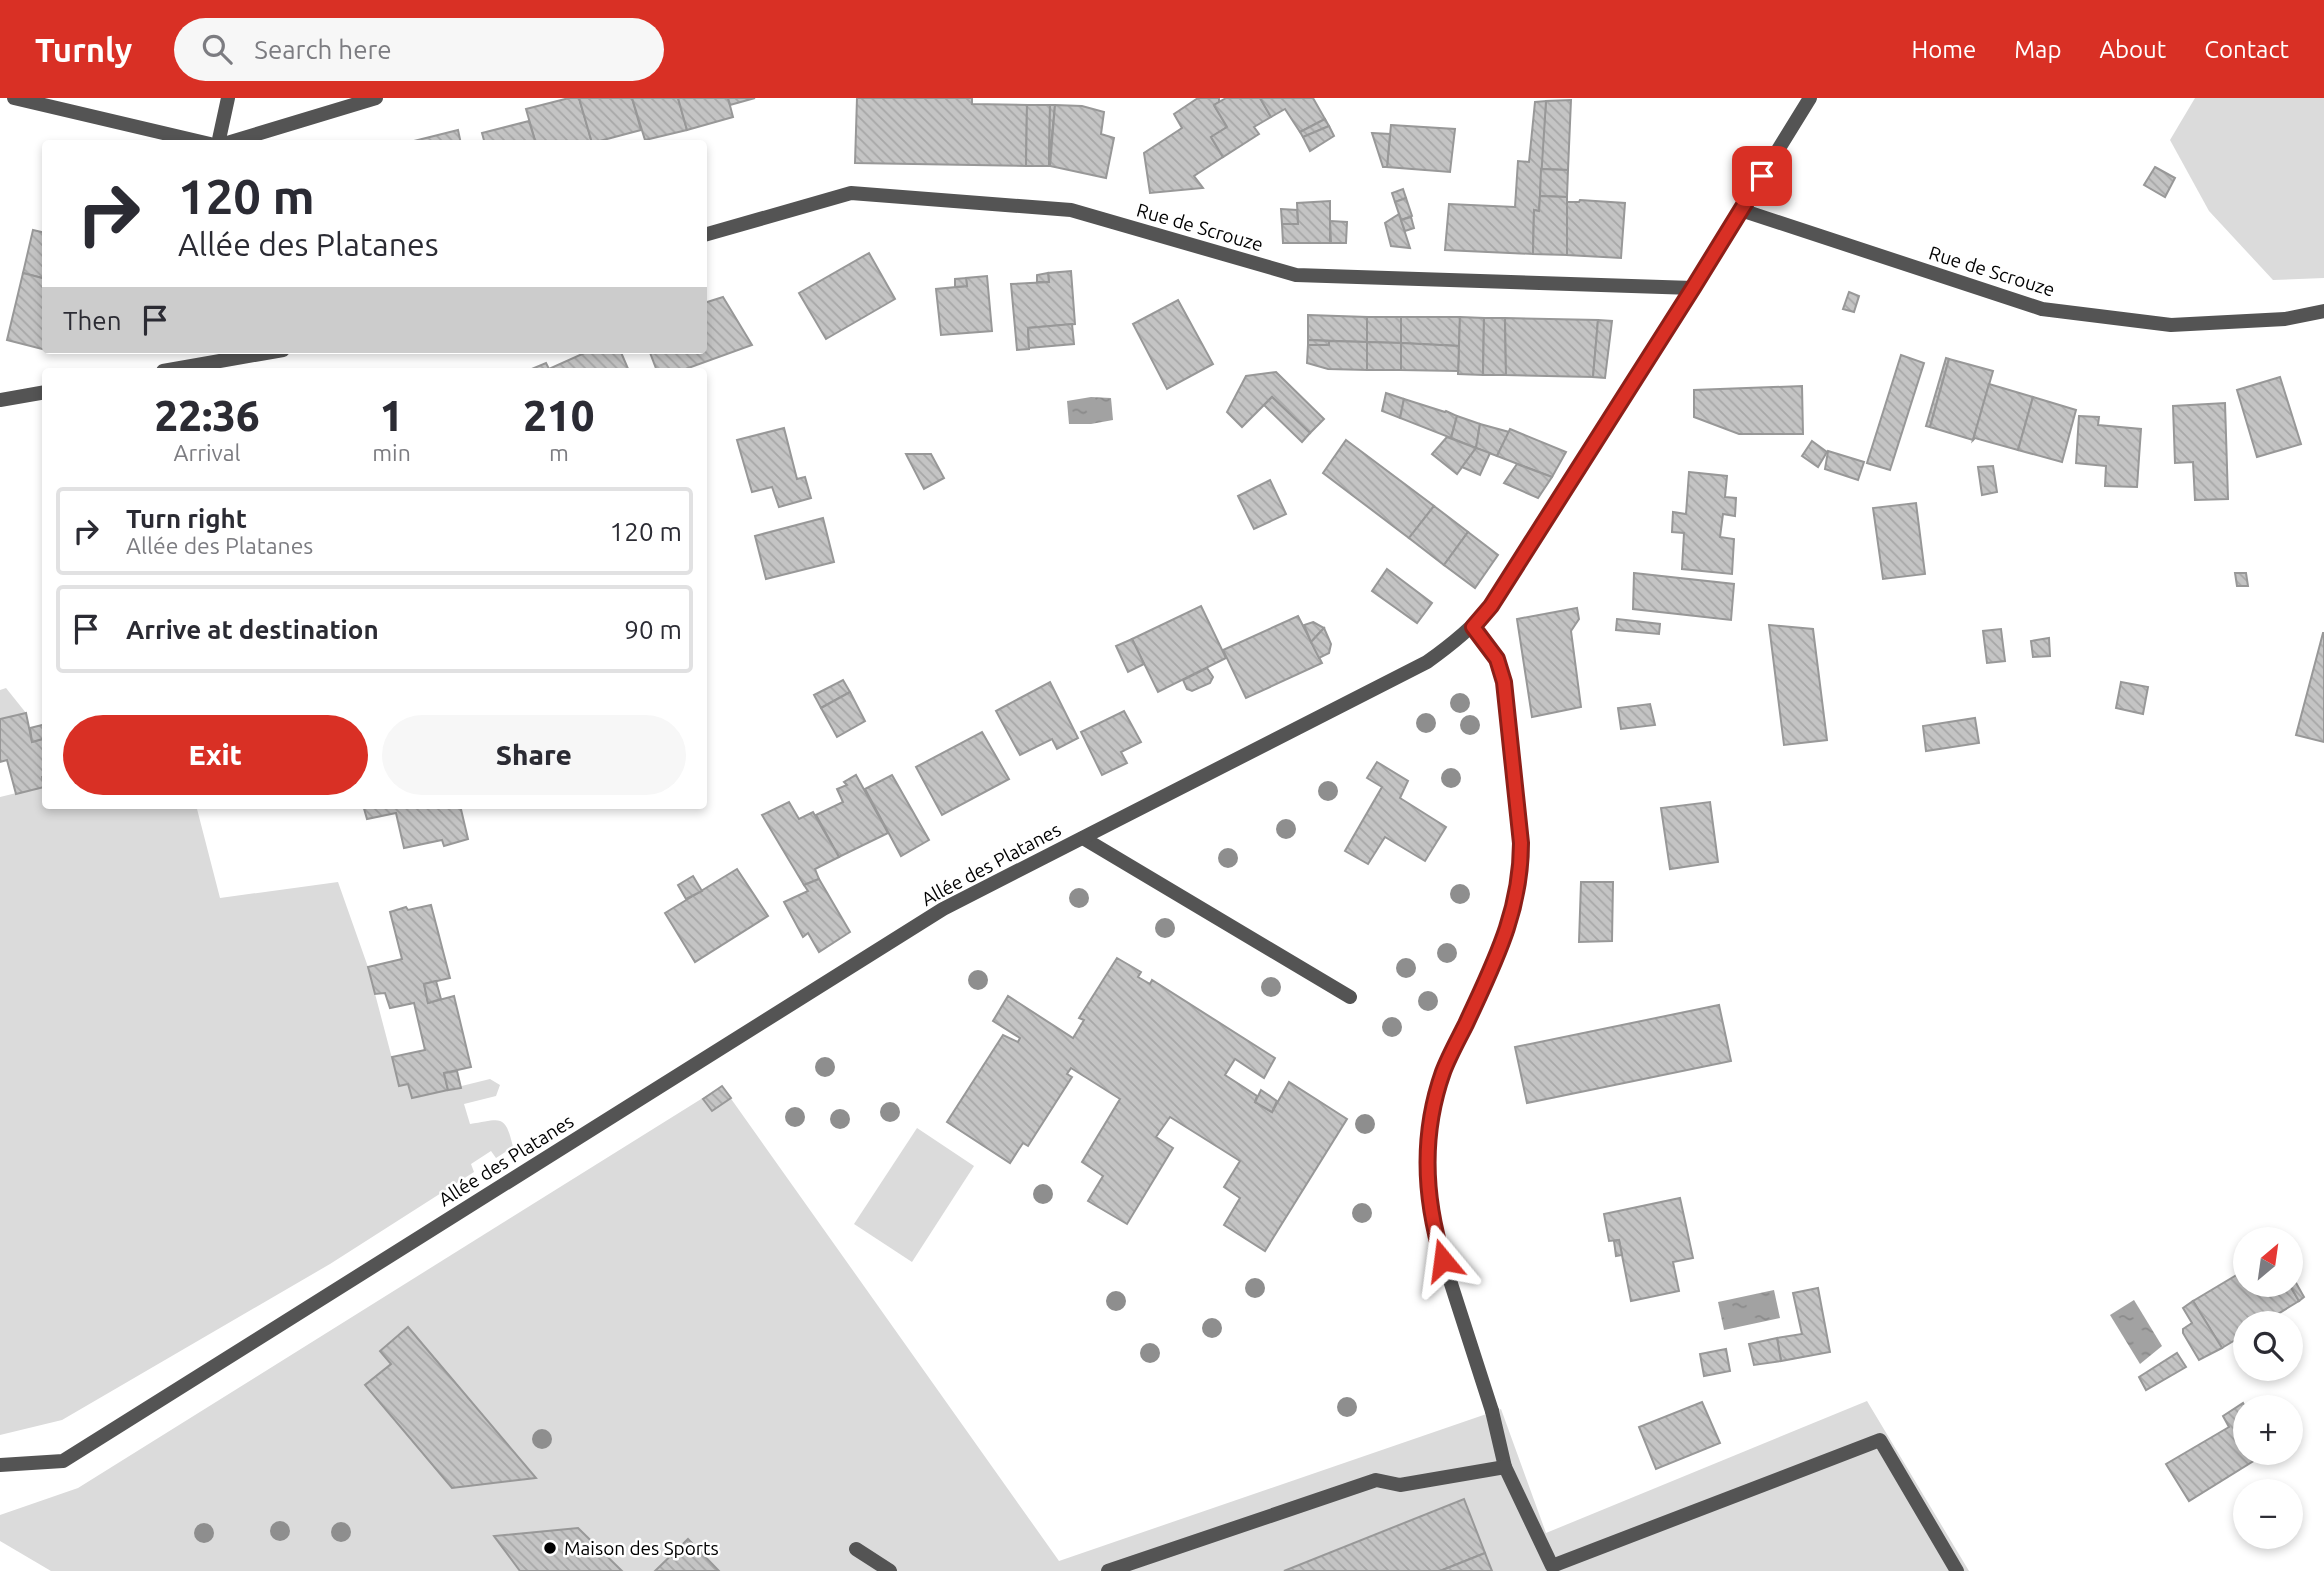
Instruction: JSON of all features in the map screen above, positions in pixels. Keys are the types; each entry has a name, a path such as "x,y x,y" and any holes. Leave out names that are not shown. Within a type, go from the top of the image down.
{"street":[{"path":"14,98 193,140"},
{"path":"219,140 228,98"},
{"path":"237,140 376,98"},
{"name":"Allée des Platanes","path":"0,1465 63,1461 943,909 1427,662 1473,627 1491,606 1810,98"},
{"name":"Rue de Scrouze","path":"707,234 851,193 1071,209 1296,275 1693,288"},
{"name":"Rue de Scrouze","path":"1741,210 2042,309 2171,324 2285,319 2324,311"},
{"path":"180,368 260,354"},
{"path":"0,400 42,393"},
{"path":"1473,627 1497,659 1504,682 1521,843 1521,866 1507,932 1443,1071 1431,1116 1426,1152 1428,1193 1435,1234 1492,1411 1504,1467 1552,1566 1880,1440 1957,1571"},
{"path":"1083,838 1350,997"},
{"path":"1108,1571 1377,1480 1400,1485 1504,1467"},
{"path":"856,1549 890,1571"}],"shaded area":[{"path":"2195,98 2324,98 2324,278 2273,280 2209,211 2170,140"},
{"path":"6,688 26,713 0,719 0,690"},
{"path":"42,787 42,809 197,809 220,898 338,882 368,967 399,1085 408,1084 413,1098 490,1079 500,1085 496,1096 464,1104 470,1124 495,1120 504,1123 513,1147 496,1158 491,1151 471,1164 474,1172 330,1264 62,1420 0,1435 0,797"},
{"path":"722,1086 1059,1561 1501,1409 1546,1533 1867,1401 1969,1571 51,1571 0,1541 0,1515 78,1488"},
{"path":"917,1128 974,1166 912,1262 854,1224"}],"water":[{"path":"1091,397 1111,398 1113,420 1069,424 1067,401"},
{"path":"1774,1290 1780,1318 1724,1330 1718,1302"},
{"path":"2134,1300 2162,1346 2140,1364 2110,1315"}],"building":[{"path":"579,98 591,140 535,140 526,109"},
{"path":"579,98 632,98 641,130 603,140 591,140"},
{"path":"632,98 678,98 687,130 645,140"},
{"path":"678,98 728,98 733,117 687,130"},
{"path":"728,98 755,98 730,105"},
{"path":"857,98 972,98 972,104 1027,105 1026,166 855,163"},
{"path":"1198,98 1219,98 1219,102 1214,105 1227,127 1211,137 1223,157 1194,176 1203,188 1150,193 1144,153 1182,128 1174,114"},
{"path":"1226,98 1260,98 1271,117 1254,127 1259,134 1223,157 1211,137 1227,127 1214,105"},
{"path":"1260,98 1313,98 1325,119 1300,132 1285,109 1271,117"},
{"path":"1571,100 1568,170 1541,169 1546,101"},
{"path":"1546,101 1539,211 1534,210 1533,254 1445,250 1449,204 1515,207 1518,161 1529,162 1535,102"},
{"path":"1027,105 1050,105 1049,166 1026,166"},
{"path":"1050,105 1055,105 1049,166"},
{"path":"1055,105 1082,106 1104,112 1101,134 1114,138 1106,178 1050,166"},
{"path":"1325,119 1329,126 1303,137 1300,132"},
{"path":"529,121 535,140 484,140 482,133"},
{"path":"1391,125 1455,129 1450,172 1387,167"},
{"path":"1329,126 1334,136 1310,151 1303,137"},
{"path":"458,130 460,140 418,140"},
{"path":"1372,133 1390,134 1387,167 1383,167"},
{"path":"2155,167 2175,178 2165,197 2144,185"},
{"path":"1541,169 1568,170 1567,197 1540,196"},
{"path":"1403,189 1406,198 1395,202 1392,193"},
{"path":"1540,196 1567,197 1567,255 1533,254 1534,210 1539,211"},
{"path":"1406,198 1412,216 1401,220 1395,202"},
{"path":"1580,200 1625,203 1621,258 1567,255 1567,202"},
{"path":"1330,201 1330,243 1283,243 1282,224 1298,224 1297,203"},
{"path":"1281,209 1297,210 1298,224 1282,224"},
{"path":"1399,214 1410,248 1391,246 1385,223"},
{"path":"1411,217 1414,228 1405,231 1401,220"},
{"path":"1330,221 1347,222 1346,243 1331,243"},
{"path":"33,230 42,232 42,278 23,273"},
{"path":"869,253 895,299 826,339 799,293"},
{"path":"1071,271 1075,324 1028,328 1029,349 1017,350 1011,284 1049,282 1048,273"},
{"path":"23,273 42,278 42,349 7,340"},
{"path":"1048,273 1049,282 1037,282 1037,275"},
{"path":"987,276 992,331 941,335 936,289 967,286 966,278"},
{"path":"966,278 967,286 955,287 955,279"},
{"path":"1849,292 1859,296 1854,312 1843,309"},
{"path":"723,297 752,345 688,368 656,368 651,354 707,354 707,302"},
{"path":"1178,300 1213,364 1167,389 1133,324"},
{"path":"1308,315 1367,317 1367,342 1308,340"},
{"path":"1367,317 1401,317 1401,343 1367,342"},
{"path":"1401,317 1460,317 1459,346 1401,343"},
{"path":"1460,317 1484,318 1483,375 1458,374"},
{"path":"1484,318 1505,318 1506,375 1483,375"},
{"path":"1505,318 1598,320 1593,377 1506,375"},
{"path":"1598,320 1612,321 1605,378 1593,377"},
{"path":"1072,324 1074,344 1029,348 1028,328"},
{"path":"1308,340 1329,341 1329,345 1308,345"},
{"path":"1329,341 1367,342 1367,370 1328,369 1307,363 1308,345 1329,345"},
{"path":"1367,342 1401,343 1401,370 1367,370"},
{"path":"1401,343 1459,346 1458,371 1401,370"},
{"path":"582,354 622,354 628,368 551,368"},
{"path":"1901,355 1924,363 1890,470 1867,463"},
{"path":"1946,358 1949,359 1930,427 1926,426"},
{"path":"1949,359 1993,371 1973,440 1930,427"},
{"path":"546,363 548,368 534,368"},
{"path":"1276,372 1324,419 1310,433 1272,397 1242,427 1227,412 1246,376"},
{"path":"2280,377 2301,444 2257,457 2237,390"},
{"path":"1989,384 2033,397 2018,450 1975,438 1973,440"},
{"path":"1802,386 1803,434 1739,434 1694,417 1694,390"},
{"path":"1386,393 1404,399 1400,418 1382,411"},
{"path":"1272,397 1310,433 1302,442 1264,405"},
{"path":"2033,397 2076,410 2062,462 2018,450"},
{"path":"1404,399 1457,416 1451,438 1400,418"},
{"path":"2225,403 2228,499 2195,500 2193,462 2175,463 2173,406"},
{"path":"1457,416 1480,424 1476,448 1451,438"},
{"path":"2079,416 2099,417 2098,425 2141,429 2137,487 2105,486 2106,466 2076,463"},
{"path":"1480,424 1509,432 1497,456 1476,448"},
{"path":"784,428 797,479 805,477 811,498 779,507 772,487 752,492 737,440"},
{"path":"1510,429 1566,452 1552,477 1497,456"},
{"path":"1447,437 1476,448 1457,474 1432,454"},
{"path":"1346,440 1434,506 1409,538 1323,473"},
{"path":"1812,441 1827,452 1818,467 1802,456"},
{"path":"1476,448 1490,453 1480,475 1462,467"},
{"path":"1828,451 1864,462 1858,480 1825,469"},
{"path":"906,454 931,454 944,478 924,489"},
{"path":"1517,464 1552,477 1538,498 1504,483"},
{"path":"1993,466 1997,492 1982,495 1978,467"},
{"path":"1689,472 1727,476 1725,497 1736,498 1735,516 1723,514 1720,537 1734,539 1732,574 1682,569 1684,533 1672,532 1673,512 1686,514"},
{"path":"1270,480 1286,514 1254,529 1238,496"},
{"path":"1916,503 1925,574 1883,579 1873,508"},
{"path":"1434,506 1468,532 1444,565 1409,538"},
{"path":"823,518 834,562 766,579 755,536"},
{"path":"1468,532 1498,555 1475,588 1444,565"},
{"path":"1387,569 1432,603 1417,623 1372,591"},
{"path":"1634,573 1734,584 1731,620 1633,609"},
{"path":"2235,573 2246,573 2248,586 2237,586"},
{"path":"1201,606 1226,658 1158,692 1132,639"},
{"path":"1577,608 1579,619 1571,631 1581,707 1532,717 1517,619"},
{"path":"1298,616 1322,663 1246,698 1223,650"},
{"path":"1617,619 1660,624 1659,634 1616,630"},
{"path":"1313,622 1324,628 1311,642 1304,625"},
{"path":"1769,625 1813,629 1827,740 1784,745"},
{"path":"1324,628 1331,644 1329,653 1319,658 1311,642"},
{"path":"2001,629 2005,661 1987,663 1983,631"},
{"path":"2324,633 2324,742 2296,735"},
{"path":"2049,638 2050,656 2033,657 2031,641"},
{"path":"1132,639 1144,664 1128,672 1116,646"},
{"path":"1207,668 1213,677 1210,683 1192,691 1187,689 1183,680"},
{"path":"843,680 850,692 821,708 814,695"},
{"path":"1050,682 1078,738 1057,749 1052,739 1020,755 996,711"},
{"path":"2121,682 2148,687 2143,714 2116,708"},
{"path":"850,692 865,721 837,737 821,708"},
{"path":"1650,704 1655,725 1621,729 1618,708"},
{"path":"1124,711 1141,742 1121,752 1127,763 1102,775 1081,732"},
{"path":"26,713 32,742 42,739 42,788 16,794 7,760 0,762 0,719"},
{"path":"1975,718 1979,743 1926,751 1923,726"},
{"path":"42,725 42,739 32,742 30,728"},
{"path":"982,732 1009,779 942,815 916,767"},
{"path":"1377,762 1408,781 1400,798 1446,827 1425,861 1385,837 1368,864 1345,851 1382,787 1367,778"},
{"path":"856,775 888,833 839,857 816,815 843,802 837,789 847,785 844,782"},
{"path":"892,775 929,840 901,856 865,789"},
{"path":"789,802 799,819 813,812 839,857 815,869 819,879 804,885 762,815"},
{"path":"1710,802 1718,862 1670,869 1661,808"},
{"path":"364,809 461,809 468,839 444,846 442,840 404,848 396,813 367,819"},
{"path":"737,869 768,916 695,962 665,913"},
{"path":"693,876 702,891 686,899 678,885"},
{"path":"819,879 850,932 819,952 808,933 803,937 784,902 808,891 804,885"},
{"path":"1581,882 1613,882 1612,941 1579,942"},
{"path":"431,905 450,978 424,984 428,1003 454,996 471,1067 444,1073 448,1090 412,1098 408,1084 399,1086 392,1057 425,1050 414,1003 390,1008 385,993 375,994 368,967 402,959 390,912 406,907 408,910"},
{"path":"1117,958 1141,972 1138,977 1150,984 1152,980 1275,1058 1264,1078 1235,1059 1225,1075 1257,1096 1255,1102 1272,1112 1289,1082 1347,1119 1265,1251 1224,1225 1240,1198 1224,1187 1240,1161 1170,1117 1156,1137 1173,1148 1127,1224 1088,1201 1103,1176 1082,1162 1120,1099 1071,1068 1067,1074 1072,1077 1028,1146 1023,1143 1010,1163 947,1122 1003,1035 1018,1042 1020,1038 993,1021 1008,996 1073,1038 1084,1020 1079,1018"},
{"path":"436,981 441,999 428,1003 424,984"},
{"path":"1719,1005 1731,1061 1527,1103 1515,1047"},
{"path":"457,1071 461,1088 448,1090 444,1073"},
{"path":"722,1086 731,1098 712,1111 703,1099"},
{"path":"1261,1090 1277,1101 1272,1112 1255,1102"},
{"path":"1680,1198 1693,1258 1673,1262 1679,1291 1631,1301 1619,1240 1609,1241 1604,1214"},
{"path":"1619,1240 1622,1255 1616,1256 1614,1241"},
{"path":"2233,1277 2233,1297 2297,1297 2299,1301 2283,1311 2233,1311 2233,1341 2222,1348 2193,1301"},
{"path":"1818,1288 1830,1352 1781,1361 1777,1338 1802,1334 1793,1293"},
{"path":"2193,1301 2222,1348 2199,1360 2183,1333 2183,1329 2192,1323 2183,1308"},
{"path":"408,1327 536,1478 452,1488 365,1385 391,1364 380,1351"},
{"path":"1777,1338 1781,1361 1754,1365 1749,1344"},
{"path":"1726,1349 1730,1371 1704,1376 1700,1354"},
{"path":"2177,1353 2186,1367 2146,1390 2139,1377"},
{"path":"1702,1402 1720,1443 1656,1469 1639,1427"},
{"path":"2233,1410 2233,1465 2247,1465 2189,1501 2166,1464 2229,1427 2223,1416"},
{"path":"1464,1499 1485,1553 1440,1571 1284,1571"},
{"name":"Maison des Sports","path":"578,1528 622,1571 520,1571 494,1536"},
{"name":"Maison des Sports","path":"688,1539 719,1571 655,1571"},
{"path":"1485,1553 1492,1571 1440,1571"}],"place":[{"name":"Maison des Sports","path":"550,1548"}],"route":[{"path":"1443,1260 1435,1234 1428,1193 1426,1152 1431,1116 1443,1071 1507,932 1521,866 1521,843 1504,682 1497,659 1473,627 1491,606 1762,176"}]}
